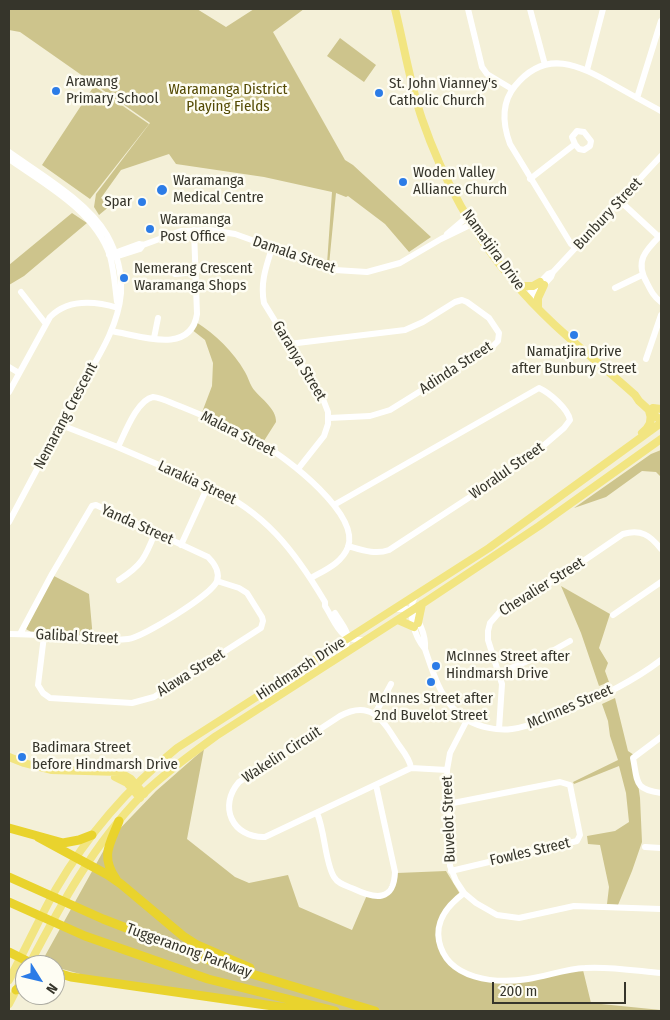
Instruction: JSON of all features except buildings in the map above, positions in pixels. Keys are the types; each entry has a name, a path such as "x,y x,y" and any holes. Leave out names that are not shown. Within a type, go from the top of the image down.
{"highway":[{"path":"119,821 110,844 107,860 110,870 121,884"},
{"path":"9,828 64,843 80,840 92,835"},
{"path":"38,837 121,884 183,936 206,950 355,1005"},
{"name":"Tuggeranong Parkway","path":"9,877 73,906 222,965 375,1011"},
{"name":"Tuggeranong Parkway","path":"9,902 85,936 208,979 335,1011"},
{"path":"65,975 308,1011"},
{"path":"65,978 71,977"}],"main road":[{"name":"Namatjira Drive","path":"395,9 422,119 444,173 472,224 528,298 635,395 642,398 661,415"},
{"path":"518,286 542,284 538,298 538,308"},
{"name":"Namatjira Drive","path":"654,409 661,422"},
{"path":"621,453 624,445 647,429 654,409"},
{"name":"Hindmarsh Drive","path":"22,955 56,889 92,835 134,786 177,748 490,548 661,422"},
{"name":"Hindmarsh Drive","path":"37,955 64,902 119,821 142,796 185,758 539,526 660,440"},
{"path":"398,620 416,625 422,604"},
{"path":"9,757 51,770 119,772 131,779 142,796"},
{"path":"106,771 134,786"},
{"path":"119,778 122,790 121,800"},
{"name":"Hindmarsh Drive","path":"9,980 15,969"},
{"path":"9,1004 15,992"}],"street":[{"path":"468,9 482,67 487,74 512,89"},
{"path":"530,9 545,65"},
{"path":"587,70 603,9"},
{"path":"637,98 661,21"},
{"path":"576,248 571,244 510,144 505,130 504,110 512,89 528,73 545,65 567,63 587,70 661,111"},
{"path":"530,179 575,144"},
{"name":"Bunbury Street","path":"528,298 542,284 548,274 553,272 576,248 661,156"},
{"name":"Nemarang Crescent","path":"9,522 111,331 121,294 121,275 106,234 77,205 11,158"},
{"path":"620,201 660,236 644,253 642,276 653,295 661,302"},
{"name":"Damala Street","path":"441,240 467,216"},
{"name":"Damala Street","path":"113,256 140,249 142,245 181,231 227,232 327,267 356,273 391,266 472,224"},
{"path":"111,331 171,340 186,334 196,322 198,314 194,230"},
{"name":"Garanya Street","path":"272,248 264,273 262,290 264,303 323,399 329,418 324,436 298,469"},
{"path":"175,274 196,272"},
{"path":"615,288 642,276"},
{"path":"21,292 46,324"},
{"name":"Adinda Street","path":"289,344 405,330 423,322 458,300 467,302 489,318 499,333 498,341 494,346 390,410 370,416 329,418"},
{"path":"9,392 46,324 54,313 62,307 72,304 86,303 118,308"},
{"path":"646,359 661,315"},
{"path":"154,338 158,318"},
{"path":"9,367 19,373"},
{"name":"Woralul Street","path":"334,505 539,388 549,394 567,412 570,418 569,423 564,428 528,459 389,550 379,553 348,546"},
{"name":"Malara Street","path":"118,447 138,408 145,400 153,397 226,426 262,444 298,469 334,505 348,528 350,535 348,546"},
{"name":"Larakia Street","path":"62,423 208,486 237,501 280,536 349,634 349,638"},
{"path":"181,545 208,486"},
{"name":"Yanda Street","path":"20,634 52,574 92,506 96,505 208,557 213,562 216,570 217,581"},
{"name":"Chevalier Street","path":"500,729 502,694 499,673 488,640 488,626 494,617 503,608 557,579 623,534 631,532 644,533 661,550"},
{"path":"119,580 140,565 155,533"},
{"path":"311,578 338,562 348,546"},
{"name":"Galibal Street","path":"9,634 117,640 136,637 148,632 208,592 217,581"},
{"name":"Alawa Street","path":"44,636 38,685 50,698 132,703 145,700 154,697 261,628 262,616 247,593 239,588 217,581"},
{"path":"612,615 661,582"},
{"name":"McInnes Street","path":"415,596 412,602 412,611 420,644 425,649 439,690 452,707 467,720 483,726 500,729 522,727 573,709 625,683 661,660"},
{"path":"394,610 407,608 412,611"},
{"path":"339,657 347,647 349,638 352,640 366,640"},
{"path":"499,673 554,650 570,641"},
{"path":"391,684 375,714 392,733 409,760 411,768"},
{"name":"Wakelin Circuit","path":"375,714 359,710 340,716 239,782 229,800 230,814 234,823 241,830 254,836 269,836 411,768 447,770"},
{"name":"Buvelot Street","path":"467,720 450,753 447,770 452,870 464,893 476,903 497,915 519,918 574,906 661,909"},
{"path":"661,737 633,758 638,784 645,790 661,793"},
{"name":"Fowles Street","path":"448,804 560,782 567,783 570,785 574,799 580,835 577,841 452,870"},
{"path":"317,813 331,871 337,881 368,896 375,897 385,894 393,884 396,872 376,785"},
{"path":"645,847 661,848"},
{"path":"464,893 453,901 444,912 438,929 439,942 445,957 458,969 477,978 492,980 527,979 584,968 661,973"}],"green space":[{"name":"Waramanga District Playing Fields","path":"9,9 197,9 226,27 254,9 304,9 273,32 345,160 353,165 431,237 409,252 385,224 348,196 336,193 329,265 327,264 332,192 264,177 176,164 169,154 121,170 101,198 111,205 99,215 94,207 96,194 150,123 20,32 9,30"},
{"path":"340,38 376,65 364,82 327,56"},
{"path":"94,86 149,124 90,199 42,165"},
{"path":"72,213 87,223 24,276 9,285 9,265"},
{"path":"196,322 229,350 245,372 252,387 274,412 276,422 262,444 201,415 212,386 213,363 205,340 191,329"},
{"path":"661,450 661,477 656,472 642,471 606,497 574,508 651,454"},
{"path":"52,575 89,594 93,639 31,632 26,629"},
{"path":"561,586 610,614 599,648 608,663 605,671 609,682 599,686 581,633"},
{"path":"615,698 628,751 634,755 640,798 642,842 618,905 607,904 609,887 600,845 588,844 587,836 615,831 629,822 626,793 619,766 574,784 573,782 618,760 602,704"},
{"path":"204,749 187,839 235,877 249,883 288,875 299,907 352,930 367,895 384,895 397,873 446,871 460,894 443,912 438,943 457,970 493,982 583,970 591,1003 661,1011 314,1011 263,1002 105,981 65,970 65,955 45,955 110,839 156,791"}],"place":[{"name":"Arawang Primary School","path":"56,91"},
{"name":"St. John Vianney's Catholic Church","path":"379,93"},
{"name":"Woden Valley Alliance Church","path":"403,182"},
{"name":"Waramanga Medical Centre","path":"162,190"},
{"name":"Spar","path":"142,202"},
{"name":"Waramanga Post Office","path":"150,229"},
{"name":"Nemerang Crescent Waramanga Shops","path":"124,278"},
{"name":"Namatjira Drive after Bunbury Street","path":"574,335"},
{"name":"McInnes Street after Hindmarsh Drive","path":"436,666"},
{"name":"McInnes Street after 2nd Buvelot Street","path":"431,682"},
{"name":"Badimara Street before Hindmarsh Drive","path":"22,757"}]}
